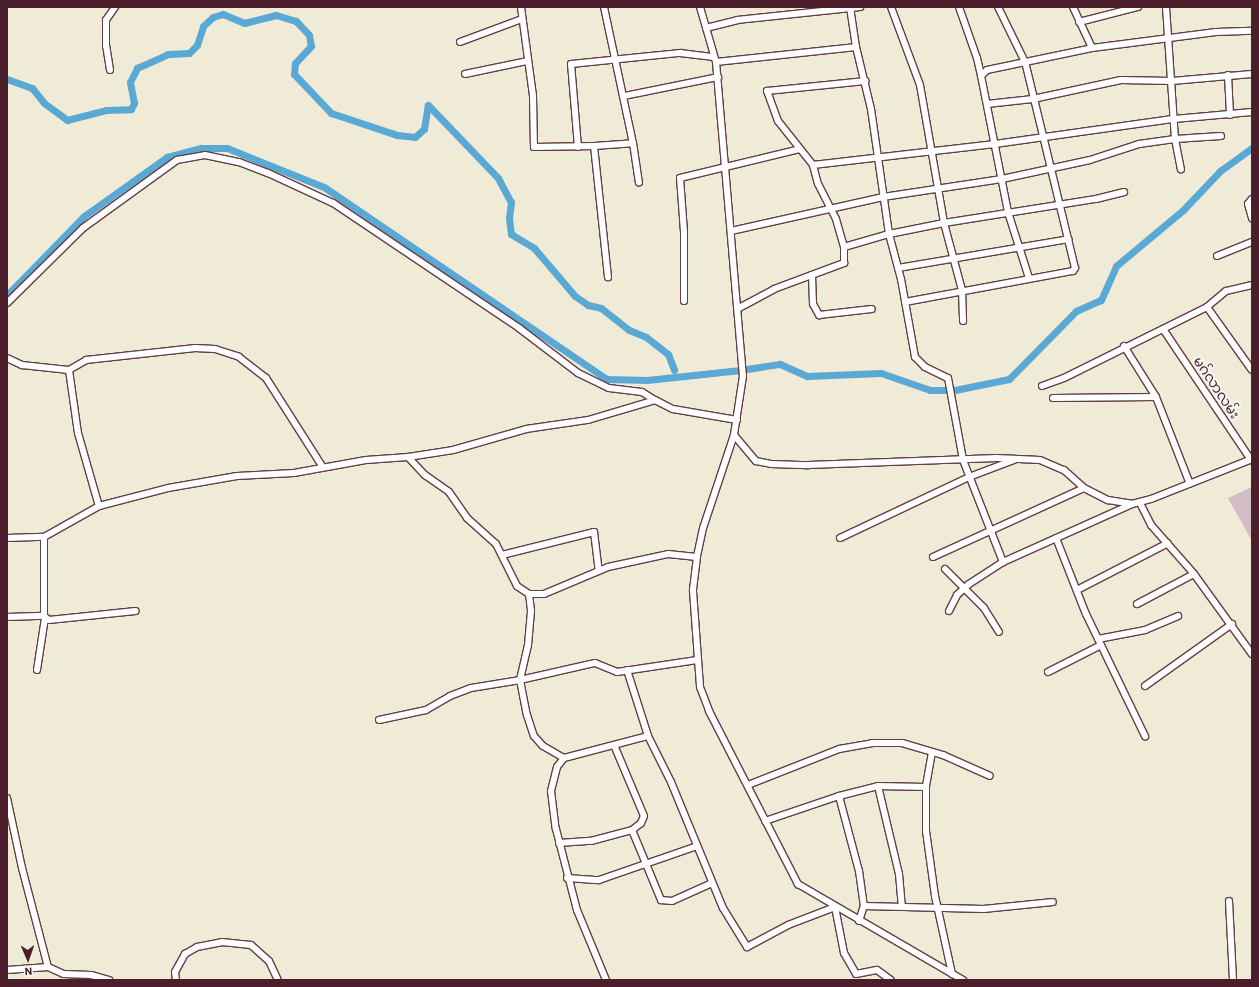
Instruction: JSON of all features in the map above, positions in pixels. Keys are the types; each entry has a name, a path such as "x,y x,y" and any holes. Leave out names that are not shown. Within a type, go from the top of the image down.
{"street":[{"path":"110,70 106,46 106,20 115,7"},
{"path":"521,7 527,61 533,96 534,147 578,147 633,143"},
{"path":"604,7 624,96 639,183"},
{"path":"700,7 715,60 718,78 725,168 739,308 743,376 734,435 703,528 696,557 693,591 700,687 709,711 798,884 859,921 963,980"},
{"path":"706,28 737,20 860,7"},
{"path":"891,7 920,85 933,151 944,223 952,258 962,290 963,322"},
{"path":"959,7 977,58 1008,212 1029,278"},
{"path":"906,302 962,290 1073,271 1075,268 1069,239 1058,204 1052,168 1032,99 1025,62 998,7"},
{"path":"1073,7 1092,48"},
{"path":"1079,22 1138,7"},
{"path":"1166,7 1170,39 1175,139 1181,169"},
{"path":"851,8 856,47 871,109 876,158 889,234 906,302 905,312 915,357 925,367 948,378 963,460 1003,562"},
{"path":"460,42 522,19"},
{"path":"981,76 986,70 1092,48 1216,32 1252,31"},
{"path":"578,147 570,64 680,52 715,60 856,47"},
{"path":"465,74 527,61"},
{"path":"987,104 1032,99 1121,80 1172,81 1252,74"},
{"path":"1228,75 1230,115"},
{"path":"624,96 718,78"},
{"path":"739,308 774,289 844,263 844,247 831,209 818,184 813,165 778,121 767,90 865,81"},
{"path":"813,165 995,144 1043,136 1174,119 1252,112"},
{"path":"731,231 883,198 938,188 1002,180 1090,160 1139,144 1175,139 1221,136"},
{"path":"594,146 608,277"},
{"path":"684,301 684,232 680,178 800,149"},
{"path":"7,303 83,228 177,160 205,155 239,162 261,170 333,203 519,328 578,373 609,388 642,392 673,409 736,420"},
{"path":"844,247 889,234 944,223 1124,192"},
{"path":"1252,199 1248,204 1252,218"},
{"path":"898,268 1069,239"},
{"path":"1217,256 1252,242"},
{"path":"812,275 813,304 819,315 872,309"},
{"path":"1042,386 1064,378 1124,346 1163,329 1206,307 1226,291 1251,288"},
{"path":"1206,307 1252,370"},
{"name":"မဂ်လာလမ်း","path":"1163,329 1251,460"},
{"path":"1124,346 1156,398 1190,484"},
{"path":"7,358 22,365 69,370 86,360 195,348 215,349 239,357 266,378 322,466"},
{"path":"69,370 78,433 99,506"},
{"path":"1053,398 1156,398"},
{"path":"7,538 44,537 99,506 176,486 237,476 294,473 322,466 366,460 408,457 454,450 526,429 588,420 655,400"},
{"path":"734,435 756,460 770,464 808,465 1019,458 1040,460 1064,470 1084,488 1108,500 1132,504 1140,503 1251,460"},
{"path":"408,457 425,475 449,492 467,518 496,544 517,586 529,594 544,594 599,570 668,554 696,557"},
{"path":"840,538 969,477 1019,458"},
{"path":"934,557 990,529 1084,488"},
{"path":"1140,503 1151,525 1194,574 1232,624 1252,654"},
{"path":"949,611 957,595 1003,562 1132,504"},
{"path":"502,555 594,532 599,570"},
{"path":"36,670 44,617 44,537"},
{"path":"1056,538 1099,642 1145,736"},
{"path":"1077,590 1168,543"},
{"path":"945,569 965,588 999,632"},
{"path":"1137,604 1194,574"},
{"path":"529,594 531,611 528,645 520,680 527,715 534,736 543,746 564,758"},
{"path":"7,617 44,617 49,620 136,611"},
{"path":"1048,672 1099,642 1145,630 1178,616"},
{"path":"1145,686 1232,624"},
{"path":"379,720 426,710 450,696 472,688 520,680 595,663 617,672 697,660"},
{"path":"627,670 648,736 723,908 747,947 788,925 835,907"},
{"path":"606,980 577,910 567,878 550,791 557,767 564,758 648,736"},
{"path":"748,785 795,764 839,749 902,743 932,752 990,776"},
{"path":"559,843 591,842 632,830 641,823 644,816 614,745"},
{"path":"932,752 926,787 926,831 938,908 952,974"},
{"path":"765,821 839,796 878,786 926,787"},
{"path":"878,786 899,874 902,906"},
{"path":"839,796 859,871 864,906 859,921"},
{"path":"7,798 22,868 48,967"},
{"path":"632,830 661,900 672,900 712,883"},
{"path":"567,878 599,880 697,846"},
{"path":"1229,901 1233,980"},
{"path":"864,906 984,909 1053,902"},
{"path":"835,907 844,953 856,974 877,970 891,980"},
{"path":"176,980 175,972 185,954 197,947 222,942 251,945 269,961 278,980"},
{"path":"7,970 48,967 64,974 91,975 109,980"}],"shaded area":[{"path":"1252,487 1252,541 1228,498"}],"waterway":[{"path":"7,79 32,88 44,103 67,120 106,110 131,109 134,103 130,82 137,68 168,54 189,53 197,45 203,26 213,17 223,14 244,23 276,15 296,21 309,35 311,46 295,63 294,74 331,113 397,135 415,137 424,129 428,105 498,178 511,202 509,218 511,234 534,248 575,296 588,305 601,308 629,330 646,337 668,354 674,370"},
{"path":"7,295 84,216 167,157 201,148 227,148 324,187 606,379 647,380 740,370"},
{"path":"747,369 780,364 807,376 881,373 930,390 955,390 1009,379 1076,311 1101,300 1116,266 1183,210 1220,171 1252,148"}]}
